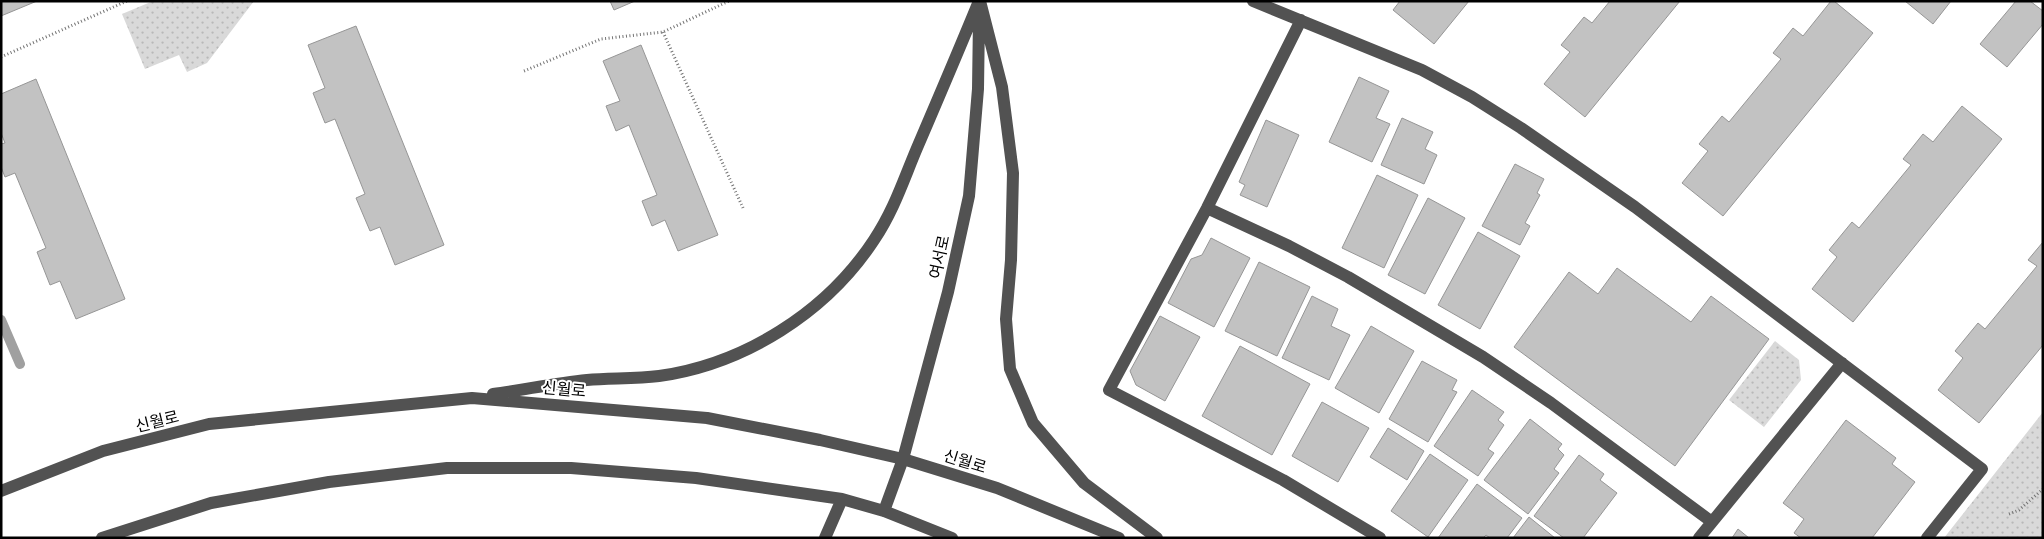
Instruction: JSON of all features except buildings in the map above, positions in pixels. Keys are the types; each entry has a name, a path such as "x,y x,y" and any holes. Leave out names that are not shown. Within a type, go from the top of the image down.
{"street":[{"path":"472,398 586,380 659,376 710,363 756,346 792,322 825,296 852,270 874,240 897,200 979,1"},
{"path":"979,1 1002,87 1013,172 1011,260 1006,319 1010,369 1033,423 1084,483 1157,538"},
{"name":"여서로","path":"884,511 903,459 948,292 969,196 978,89 979,1"},
{"path":"1253,1 1422,70 1472,97 1521,128 1635,207 1982,469 1927,538"},
{"path":"1301,20 1206,208 1109,390 1284,480 1380,538"},
{"path":"1206,208 1289,246 1348,277 1483,357 1551,403 1712,522"},
{"path":"1699,538 1842,363"},
{"name":"신월로","path":"1,491 103,451 209,424 472,398 707,418 820,440 903,459 997,488 1118,538"},
{"path":"102,538 211,503 329,482 447,468 572,468 696,478 842,499 884,511 952,538"},
{"path":"825,538 842,499"}],"path":[{"path":"1,57 127,1"},
{"path":"524,71 601,39 663,32 729,1"},
{"path":"663,32 743,208"},
{"path":"2009,514 2019,510 2043,490"}],"shaded area":[{"path":"153,1 254,1 207,63 187,72 179,55 145,69 122,14"},
{"path":"1775,341 1799,360 1801,380 1764,427 1729,400"},
{"path":"2043,412 2043,538 1944,538"}],"waterway":[{"path":"1,320 20,364"}]}
